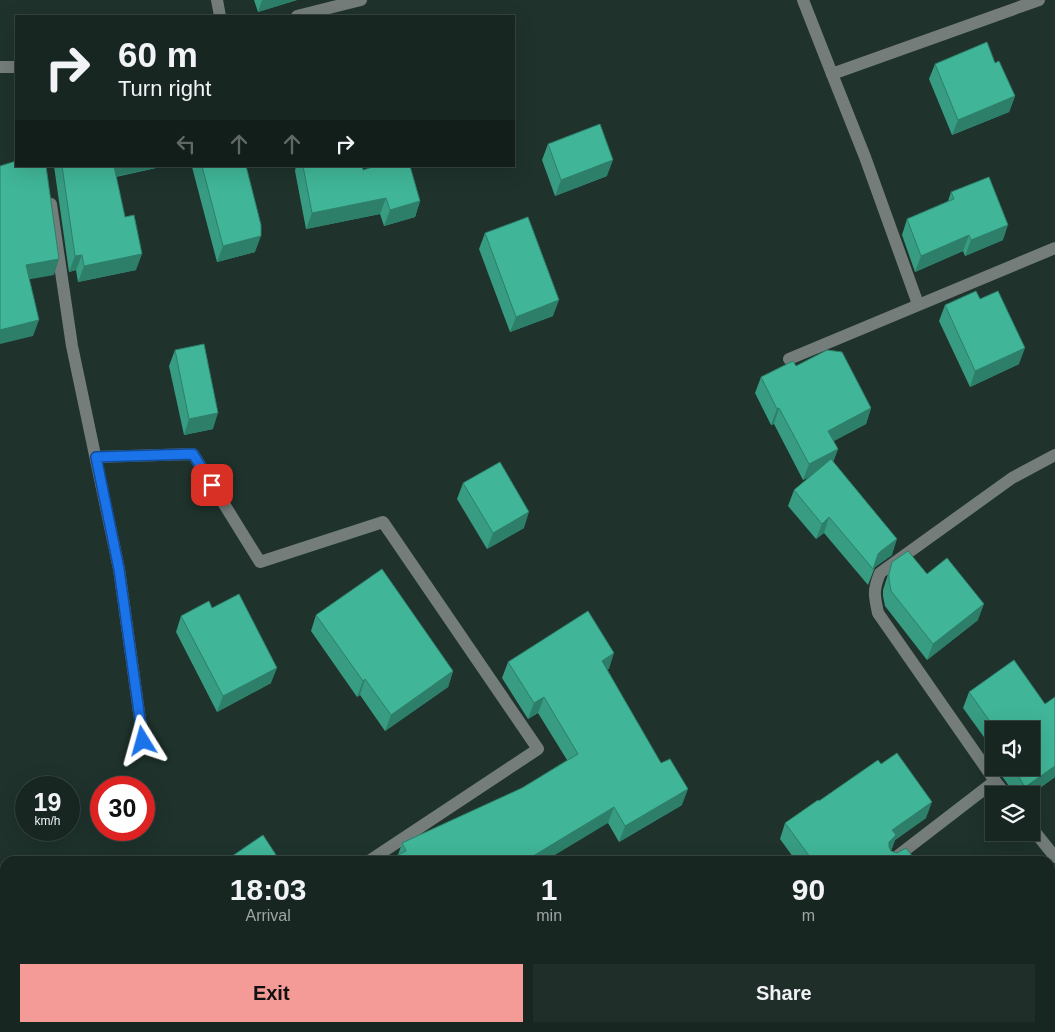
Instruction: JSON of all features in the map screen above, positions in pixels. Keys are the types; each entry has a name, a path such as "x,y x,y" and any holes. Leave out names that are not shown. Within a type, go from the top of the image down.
{"street":[{"path":"216,0 220,15"},
{"path":"301,15 361,0"},
{"path":"803,0 868,167 918,304"},
{"path":"832,74 1039,0"},
{"path":"0,67 15,67"},
{"path":"50,195 72,346 119,569 143,741"},
{"path":"789,358 1055,248"},
{"path":"96,457 193,454 260,562 383,522 538,750 377,856"},
{"path":"999,786 878,613 874,586 880,573 888,567 1012,478 1055,455"},
{"path":"898,856 995,781"},
{"path":"1040,838 1054,856"}],"building":[{"path":"987,42 995,63 999,61 1015,96 958,120 935,64"},
{"path":"600,124 613,160 561,180 548,144"},
{"path":"15,161 15,167 46,167 59,259 26,265 39,320 0,330 0,166"},
{"path":"62,167 114,167 125,217 134,215 142,254 84,266 82,255 75,256"},
{"path":"202,167 246,167 261,225 261,236 223,246"},
{"path":"303,167 362,167 363,170 373,167 410,167 420,201 390,210 386,198 312,213"},
{"path":"989,177 1008,225 971,240 969,235 921,256 907,219 954,199 951,192"},
{"path":"528,217 559,300 516,317 485,233"},
{"path":"976,291 980,299 998,291 1025,348 975,371 945,305"},
{"path":"204,344 218,413 189,419 175,350"},
{"path":"827,350 842,352 871,408 828,431 838,449 809,464 761,377 793,361 796,366"},
{"path":"831,459 897,539 878,554 873,569 829,517 822,524 794,490"},
{"path":"500,462 529,512 493,533 463,483"},
{"path":"908,551 927,574 947,558 984,604 933,644 891,591 889,574 892,562"},
{"path":"382,569 453,671 391,715 365,679 363,681 316,615"},
{"path":"239,594 277,668 223,696 181,616 209,601 212,608"},
{"path":"588,611 614,653 602,661 661,763 670,759 688,789 625,826 614,807 533,856 396,856 406,851 402,843 522,788 578,754 544,697 534,703 508,662"},
{"path":"1014,660 1045,704 1055,697 1055,766 1026,786 1024,786 1019,776 1040,776 1040,721 990,721 969,692"},
{"path":"897,753 932,802 892,830 896,835 889,842 891,851 897,853 906,848 912,856 809,856 785,823 878,760 881,764"},
{"path":"263,835 277,856 232,856"}],"route":[{"path":"143,741 119,569 96,457 193,454 212,485"}]}
